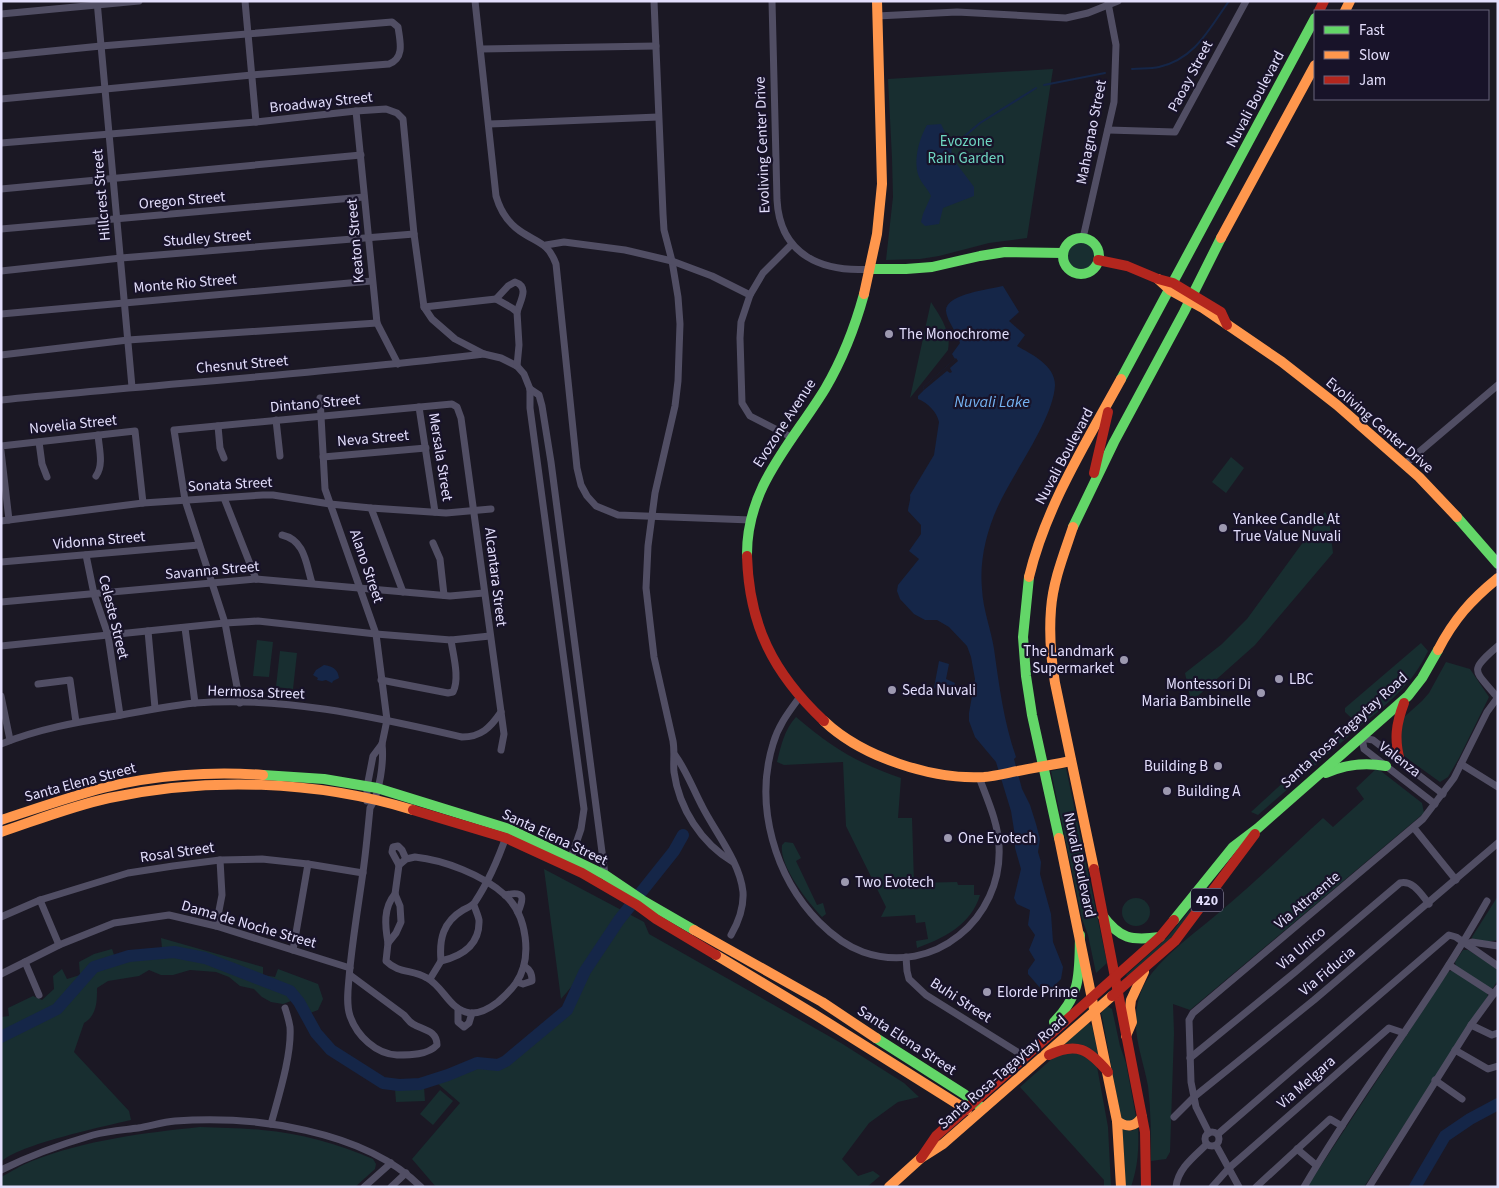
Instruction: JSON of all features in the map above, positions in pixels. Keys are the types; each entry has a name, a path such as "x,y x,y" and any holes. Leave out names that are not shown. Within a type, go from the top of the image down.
{"main road":[{"name":"Evozone Avenue","path":"877,1 882,184 878,234 872,269 850,336 833,375 779,454 763,483 755,504 748,540 747,572 750,597 757,625 773,660 808,708 835,731 882,758 936,772 979,777 1021,771 1071,758"},
{"name":"Nuvali Boulevard","path":"1121,1187 1118,1121 1096,1009 1032,714 1023,637 1028,582 1035,552 1052,507 1063,485 1314,20"},
{"name":"Nuvali Boulevard","path":"1146,1187 1145,1132 1055,683 1051,656 1054,590 1073,526 1090,490 1226,228 1314,67"},
{"path":"1082,238 1090,240 1099,254 1092,270 1078,274 1071,271 1065,265 1063,252 1070,241 1082,238"},
{"name":"Evoliving Center Drive","path":"872,269 921,269 942,266 987,254 1006,252 1063,252"},
{"name":"Evoliving Center Drive","path":"1098,260 1127,266 1172,286 1293,370 1406,464 1444,503 1498,564"},
{"path":"1090,490 1111,399"},
{"name":"Santa Rosa-Tagaytay Road","path":"889,1187 921,1158 943,1144 978,1104 1056,1030 1160,937 1233,847 1258,828 1405,699 1420,682 1461,610 1498,578"},
{"path":"1400,761 1394,732 1405,699"},
{"path":"1316,778 1344,765 1358,762 1386,766"},
{"name":"Santa Elena Street","path":"1,820 104,788 150,779 237,773 324,779 372,788 508,834 571,858 605,875 656,919 814,1014 967,1110"},
{"name":"Santa Elena Street","path":"1,832 108,798 150,790 236,784 342,792 370,802 508,834 633,898 822,1002 978,1104"},
{"name":"Santa Rosa-Tagaytay Road","path":"921,1158 936,1136 967,1110 1030,1067 1176,941 1243,852 1258,828"},
{"path":"1102,915 1112,928 1125,938 1139,940 1160,937"},
{"path":"978,1104 995,1073 1065,1012 1073,1001 1078,980 1080,935"},
{"path":"1126,1036 1132,1022 1130,1008 1132,995 1148,965"},
{"path":"814,1014 822,1002"},
{"path":"1035,1039 1056,1030"},
{"path":"1030,1067 1060,1050 1076,1047 1092,1055 1108,1072"},
{"path":"1118,1121 1122,1125 1131,1126 1139,1122 1142,1117"}],"street":[{"path":"1,14 98,3 139,1"},
{"path":"245,1 256,122"},
{"path":"475,1 496,196 499,208 508,221 519,231 546,245 553,257 558,278 577,468 581,485 587,496 596,506 618,515 751,520"},
{"path":"654,1 663,222 672,262 680,324 675,406 651,516 647,568 649,627 675,755 676,785 691,820 705,839 733,862"},
{"name":"Evoliving Center Drive","path":"772,1 778,209 783,228 792,244 806,256 825,266 843,269 872,269"},
{"path":"877,16 957,12 1066,18 1088,13 1108,3 1118,1"},
{"name":"Paoay Street","path":"1108,130 1175,132 1246,1"},
{"name":"Hillcrest Street","path":"98,3 132,387"},
{"name":"Mahagnao Street","path":"1082,238 1114,102 1116,45 1108,3"},
{"path":"1,56 392,22 398,27 401,55 396,62 389,64 1,98"},
{"path":"481,48 656,46"},
{"name":"Broadway Street","path":"1,143 256,122 356,111 386,109 397,113 403,119 414,234 424,307"},
{"name":"Keaton Street","path":"356,111 377,323 398,364"},
{"path":"489,124 658,117"},
{"path":"1,189 360,155"},
{"name":"Oregon Street","path":"1,230 364,197"},
{"name":"Studley Street","path":"1,271 121,258 414,234"},
{"path":"546,245 564,242 625,250 672,262 712,276 750,295"},
{"path":"791,437 750,416 742,403 740,347 741,322 750,295 763,273 792,244"},
{"name":"Monte Rio Street","path":"1,314 372,280"},
{"path":"496,299 508,286 515,282 523,286 524,290 516,312 519,345 517,366"},
{"path":"516,312 496,299 424,307 432,319 455,339 484,354 502,358 517,366 524,374 530,389 530,408 584,810 581,829 571,858"},
{"path":"1,355 128,340 377,323"},
{"name":"Chesnut Street","path":"1,400 398,364 484,354"},
{"path":"1406,464 1498,385"},
{"path":"530,389 539,395 551,462 605,875"},
{"name":"Alano Street","path":"320,398 325,489 376,634 388,720 382,744 383,758 372,788 350,971"},
{"name":"Dintano Street","path":"185,500 174,430 446,404 452,404 457,407"},
{"name":"Mersala Street","path":"419,407 435,512"},
{"name":"Alcantara Street","path":"457,407 461,418 504,734 501,750"},
{"path":"276,420 280,456"},
{"path":"218,426 220,448 224,458"},
{"name":"Novelia Street","path":"1,446 135,431 143,503"},
{"path":"96,476 100,465 98,435"},
{"path":"39,442 42,464 47,477"},
{"name":"Neva Street","path":"323,456 426,448"},
{"path":"1,451 5,520"},
{"name":"Sonata Street","path":"5,520 143,503 274,495 371,508 456,513 490,509"},
{"path":"224,498 256,579"},
{"path":"185,500 225,623 240,703"},
{"path":"371,508 403,592"},
{"path":"282,535 292,538 301,548 312,583"},
{"path":"433,544 440,559 444,595"},
{"name":"Vidonna Street","path":"1,562 199,546"},
{"name":"Celeste Street","path":"86,555 94,594 108,635 120,715"},
{"name":"Savanna Street","path":"1,602 256,579 444,595 484,593"},
{"path":"554,593 567,592"},
{"path":"1,646 225,623 267,622 451,640 490,636"},
{"path":"185,628 195,703"},
{"path":"148,631 155,708"},
{"path":"381,680 448,693 453,692 456,687 456,679 451,640"},
{"path":"1497,697 1477,672 1477,667 1479,662 1498,646"},
{"path":"38,684 70,680 76,722"},
{"path":"1,696 10,740"},
{"name":"Via Attraente","path":"1209,1133 1196,1108 1194,1098 1189,1020 1193,1013 1414,828 1435,804 1462,764 1487,712 1497,697"},
{"path":"799,698 781,724 773,745 768,768 766,790 773,842 784,873 800,901 836,938 853,948 865,953 892,958 924,954 949,944 981,912 994,888 999,858 996,823 979,777"},
{"name":"Hermosa Street","path":"1,744 76,722 195,703 240,703 332,709 462,737 471,737 489,729 501,712"},
{"name":"Valenza","path":"1435,804 1364,748 1362,738 1373,740 1442,794"},
{"path":"675,755 733,862 743,891 742,911 732,935"},
{"path":"1462,764 1498,787"},
{"path":"1414,828 1456,880"},
{"path":"430,979 441,961 442,937 445,926 454,916 474,905 508,834"},
{"name":"Via Fiducia","path":"1174,1117 1194,1098 1429,904 1498,844"},
{"path":"399,865 415,857 446,863 468,872 505,895 518,912 525,940 526,956 524,966 517,982 495,1004 482,1012 472,1013 458,1010 430,979 420,973 399,970 386,961 388,943 385,921 386,908 395,894 399,865 392,852 394,847 398,846 402,850 406,860"},
{"name":"Rosal Street","path":"1,917 40,900 128,873 220,860 262,859 363,872"},
{"path":"216,926 222,895 220,860"},
{"path":"293,950 308,864"},
{"name":"Via Unico","path":"1190,1058 1400,883 1406,882 1413,885 1429,904"},
{"path":"505,895 514,893 522,896 523,901 518,912"},
{"path":"388,943 396,933 401,922 400,906 395,894"},
{"path":"40,900 59,945"},
{"path":"1304,1187 1316,1165 1404,1032 1465,944 1487,901"},
{"path":"441,961 456,957 470,946 477,934 479,920 474,905"},
{"name":"Dama de Noche Street","path":"1,974 59,945 114,923 169,915 216,926 293,950 350,971 404,1015 409,1022 430,1031 437,1040 437,1045 429,1050 412,1055 394,1055 379,1050 367,1042 355,1030 349,1014 350,971"},
{"path":"1218,1134 1449,935 1456,936 1498,966"},
{"path":"1465,944 1472,942 1498,946"},
{"name":"Buhi Street","path":"906,957 909,979 926,996 1019,1053"},
{"path":"25,962 39,995"},
{"path":"1369,1187 1471,1025 1496,991 1449,965"},
{"path":"517,982 528,983 532,981 529,970 524,966"},
{"path":"270,1124 285,1069 290,1037 290,1027 285,1008"},
{"path":"458,1010 458,1022 464,1026 469,1023 472,1013"},
{"path":"1471,1025 1492,1035 1498,1033"},
{"name":"Via Melgara","path":"1229,1168 1389,1028 1404,1032"},
{"path":"1455,1050 1488,1069 1498,1066"},
{"path":"1436,1080 1462,1099"},
{"path":"1256,1187 1330,1119 1342,1126"},
{"path":"1,1170 27,1157 104,1133 175,1122 222,1121 270,1124 296,1128 349,1143 391,1163 406,1173 421,1187"},
{"path":"1207,1144 1206,1136 1209,1133 1218,1134"},
{"path":"1216,1145 1219,1140 1218,1134"},
{"path":"1207,1144 1211,1146 1216,1145"},
{"path":"1176,1187 1181,1171 1207,1144"},
{"path":"1216,1145 1239,1187"},
{"path":"1297,1149 1316,1165"},
{"path":"364,1187 391,1163"},
{"path":"1212,1187 1229,1168"},
{"path":"391,1187 406,1173"}],"green space":[{"name":"Evozone Rain Garden","path":"1053,69 1027,238 989,243 920,259 886,260 893,197 888,79"},
{"path":"1081,242 1091,246 1095,256 1091,266 1081,270 1071,266 1067,256 1071,246"},
{"path":"931,302 947,331 948,350 910,398"},
{"path":"1231,457 1244,468 1226,493 1212,482"},
{"path":"1325,512 1329,519 1333,553 1255,645 1191,702 1185,673 1222,644 1247,619"},
{"path":"257,640 273,642 269,677 253,676"},
{"path":"1421,643 1428,651 1415,673 1390,701 1360,726 1345,712 1345,708"},
{"path":"280,651 297,653 293,689 276,687"},
{"path":"1446,662 1470,669 1489,697 1459,758 1448,777 1440,782 1401,753 1398,741 1402,719 1429,693"},
{"path":"796,717 845,753 901,778 898,818 912,818 914,883 957,882 958,885 974,885 974,895 980,895 970,915 955,929 937,940 917,948 916,941 928,939 925,922 916,923 915,915 881,917 886,907 846,826 843,762 784,765 777,762 786,733"},
{"path":"1345,726 1350,731 1350,735 1258,815 1251,812"},
{"path":"1066,768 1107,963 1096,973 1088,935 1082,919 1051,771"},
{"path":"1377,768 1422,803 1424,813 1190,1010 1173,1004 1174,1033 1170,1152 1166,1159 1151,1161 1148,1086 1136,1024 1138,1004 1145,983 1167,956 1248,888 1323,818 1333,827 1364,799 1356,788"},
{"path":"785,842 793,843 801,858 796,861 817,905 823,903 826,914 822,917 802,893 785,863 782,845"},
{"path":"1243,845 1169,941 1127,976 1167,938"},
{"path":"544,869 644,922 649,934 841,1043 904,1083 919,1097 898,1102 869,1123 842,1159 858,1176 873,1171 880,1176 867,1187 436,1187 412,1159 460,1103 437,1083 479,1067 498,1065 506,1061 567,1010 583,973 561,999"},
{"path":"1498,896 1498,940 1485,942 1473,940 1472,937"},
{"path":"1136,898 1146,902 1150,912 1146,922 1136,926 1126,922 1122,912 1126,902"},
{"path":"161,938 263,967 263,975 275,977 278,969 318,984 323,999 318,1010 310,1013 291,1001 283,1004 271,1002 254,989 240,986 229,977 216,972 190,970 173,975 161,975 149,970 139,976 108,981 97,988 94,1012 84,1023 74,1052 129,1111 131,1120 42,1143 24,1149 1,1162 1,1017 9,1016 8,1008 33,996 42,1000 54,989 53,976 62,969 67,979 80,975 79,962 94,954 112,949 114,955 162,948"},
{"path":"1463,950 1468,950 1498,969 1498,980 1493,988 1490,989 1456,967 1455,962"},
{"path":"1453,970 1487,993 1488,996 1364,1187 1307,1187 1448,972"},
{"path":"1107,1006 1112,1009 1120,1046 1126,1063 1136,1117 1130,1122 1121,1119 1101,1013"},
{"path":"1089,1023 1092,1026 1099,1057 1062,1045"},
{"path":"1079,1050 1097,1067 1108,1127 1111,1187 1104,1187 1104,1180 1020,1087 1054,1057"},
{"path":"424,1087 425,1101 396,1102 395,1089"},
{"path":"440,1090 453,1101 433,1125 420,1114"},
{"path":"200,1127 276,1131 305,1137 333,1144 373,1159 376,1164 375,1169 355,1187 1,1187 1,1177 28,1163 52,1154 115,1138"},
{"path":"1138,1128 1137,1165 1131,1187 1124,1187 1125,1170 1122,1129 1131,1131"}],"water":[{"path":"941,124 952,147 951,155 974,187 974,196 943,208 939,224 925,226 921,222 931,196 918,173 918,151 921,137 927,125"},
{"name":"Nuvali Lake","path":"1003,286 1019,312 1009,321 1025,335 1017,346 1047,366 1054,378 1055,385 1053,398 1042,426 1002,498 993,519 983,554 981,577 984,604 993,642 1005,717 1016,757 1014,759 1022,789 1030,805 1040,839 1038,852 1041,862 1040,874 1051,914 1053,942 1063,967 1061,979 1052,988 1047,990 1041,989 1028,974 1028,970 1035,960 1029,950 1035,935 1028,925 1030,910 1017,904 1014,898 1021,869 1015,848 1011,811 996,762 975,737 969,721 975,679 967,646 949,627 937,620 925,620 914,614 900,599 897,591 898,585 919,559 909,551 921,534 921,525 908,511 910,495 934,455 939,422 934,411 925,402 918,399 918,396 924,390 923,387 955,359 952,354 960,343 947,315 948,305 960,296"},
{"path":"939,661 949,664 946,679 955,683 952,692 934,688"},
{"path":"324,665 334,668 339,678 332,683 326,680 317,680 318,678 313,675 316,670"}],"pier":[{"path":"956,358 958,361 950,368 952,372 947,371 924,390 923,387"}],"waterway":[{"path":"1132,69 1153,68 1172,63 1192,50 1208,32 1229,1"},
{"path":"1044,85 1105,73"},
{"path":"952,147 980,123 1036,88"},
{"path":"1,1037 57,1009 94,967 129,956 174,952 205,958 290,991 299,1002 316,1033 331,1050 383,1083 399,1085 420,1084 477,1063 498,1065 506,1061 567,1010 585,971 619,920 674,851 683,835"},
{"path":"1415,1187 1445,1136 1470,1119 1498,1104"}],"traffic: fast":[{"path":"1121,379 1314,20"},
{"path":"1081,238 1088,239 1094,243 1098,249 1099,256 1098,263 1094,269 1088,273 1081,274 1074,273 1068,269 1064,263 1063,256 1064,249 1068,243 1074,239 1081,238"},
{"path":"1073,527 1114,442 1184,312 1221,238"},
{"path":"872,269 932,267 1005,252 1063,253"},
{"path":"747,556 749,531 754,508 763,487 773,467 825,389 837,367 848,343 864,294"},
{"path":"1457,517 1498,564"},
{"path":"1029,577 1023,637 1026,676 1032,715 1059,838"},
{"path":"1174,920 1233,847 1258,828 1408,696 1422,678 1438,650"},
{"path":"1326,773 1355,765 1386,766"},
{"path":"263,775 324,779 377,788 509,829 605,875 642,900 694,930"},
{"path":"1102,915 1121,934 1141,939 1160,937"},
{"path":"1054,1022 1070,1002 1077,982 1080,935"},
{"path":"876,1038 964,1094 981,1107"}],"traffic: slow":[{"path":"864,294 877,234 882,184 877,1"},
{"path":"1346,10 1350,1"},
{"path":"1221,238 1314,67"},
{"path":"1158,279 1170,290 1203,308 1282,362 1337,405 1419,477 1457,517"},
{"path":"1029,577 1036,551 1056,500 1121,379"},
{"path":"1073,527 1059,568 1052,599 1050,618 1052,665 1094,869"},
{"path":"1438,650 1450,629 1464,611 1479,594 1498,578"},
{"path":"824,721 840,734 878,755 899,764 942,775 984,777 1071,761"},
{"path":"1,820 65,799 142,780 203,774 263,775"},
{"path":"1,832 95,801 146,791 184,787 223,785 300,787 376,800 413,810"},
{"path":"1059,838 1117,1121 1121,1187"},
{"path":"694,930 822,1002 876,1038"},
{"path":"716,955 967,1110"},
{"path":"1126,1036 1132,1022 1131,1000 1144,972"},
{"path":"889,1187 921,1158 943,1144 1112,996"},
{"path":"1117,1121 1124,1125 1134,1125 1142,1117"}],"traffic: jam":[{"path":"1320,10 1324,1"},
{"path":"1098,260 1127,266 1173,283 1221,312 1227,325"},
{"path":"1094,473 1108,412"},
{"path":"747,556 753,604 767,646 791,685 824,721"},
{"path":"1400,761 1397,732 1404,703"},
{"path":"413,810 506,838 582,873 716,955"},
{"path":"1112,996 1175,941 1255,834"},
{"path":"1094,869 1145,1132 1146,1187"},
{"path":"921,1158 936,1136 1160,937 1174,920"},
{"path":"1049,1055 1067,1049 1075,1048 1082,1050 1095,1058 1108,1072"}],"place":[{"name":"The Monochrome","path":"889,334"},
{"name":"Yankee Candle At True Value Nuvali","path":"1223,528"},
{"name":"The Landmark Supermarket","path":"1124,660"},
{"name":"LBC","path":"1279,679"},
{"name":"Seda Nuvali","path":"892,690"},
{"name":"Montessori Di Maria Bambinelle","path":"1261,693"},
{"name":"Building B","path":"1218,766"},
{"name":"Building A","path":"1167,791"},
{"name":"One Evotech","path":"948,838"},
{"name":"Two Evotech","path":"845,882"},
{"name":"Elorde Prime","path":"987,992"}]}
